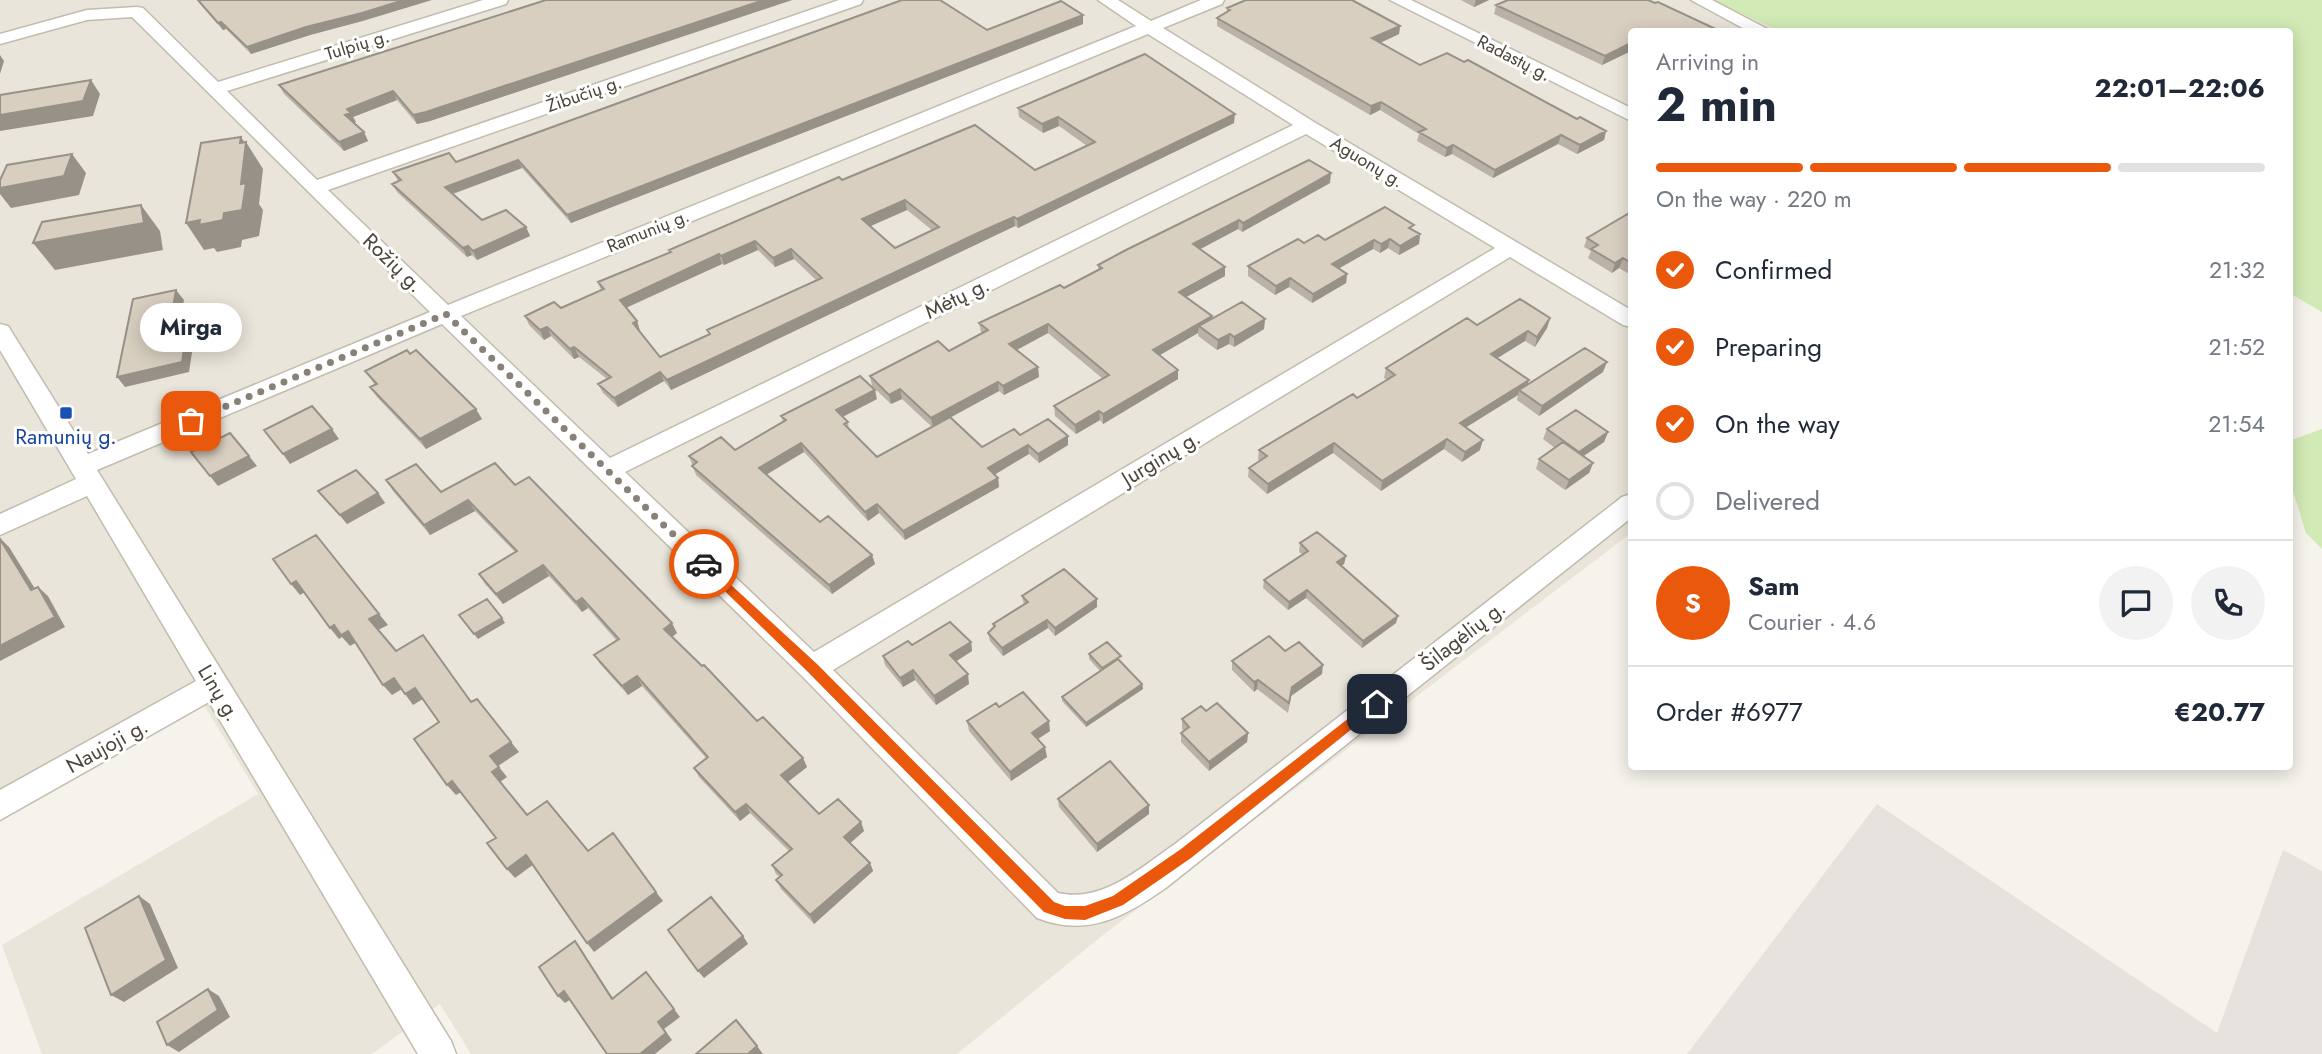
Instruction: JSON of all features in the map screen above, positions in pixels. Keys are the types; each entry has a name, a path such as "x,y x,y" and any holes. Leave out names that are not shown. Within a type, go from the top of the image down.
{"street":[{"name":"Tulpių g.","path":"214,89 500,0"},
{"name":"Žibučių g.","path":"314,188 855,0"},
{"name":"Aguonų g.","path":"1106,0 1307,126 1628,318"},
{"name":"Ramunių g.","path":"0,525 86,475 446,314 1216,0"},
{"name":"Radastų g.","path":"1398,0 1628,114"},
{"path":"1699,0 1757,28"},
{"name":"Rožių g.","path":"0,38 132,5 314,188 812,668 1049,907"},
{"name":"Mėtų g.","path":"607,470 1307,126"},
{"name":"Jurginų g.","path":"812,668 1509,248"},
{"name":"Linų g.","path":"0,331 438,1054"},
{"name":"Šilagėlių g.","path":"1049,907 1065,913 1085,913 1107,905 1186,854 1628,506"},
{"name":"Naujoji g.","path":"0,806 214,685"}],"shaded area":[{"path":"0,0 1712,0 1773,28 1628,28 1628,535 1103,935 957,1054 471,1054 440,1004 372,1054 42,1054 2,945 258,794 193,687 0,793"},
{"path":"1877,804 2217,1033 2283,850 2322,871 2322,1054 1687,1054"}],"green space":[{"path":"1712,0 2322,0 2322,312 2293,295 2293,28 1773,28"},
{"path":"2322,429 2322,549 2306,533 2293,491 2293,440"}],"building":[{"path":"198,0 404,0 306,27 247,47 221,22 218,23"},
{"path":"546,0 764,0 426,112 413,115 393,91 347,109 351,113 345,115 364,132 339,142 279,85"},
{"path":"902,0 940,0 987,30 1061,1 1083,15 567,215 518,160 445,187 482,220 506,210 526,227 473,251 468,246 463,248 392,184 401,180 393,172 449,153 456,162"},
{"path":"1246,0 1352,0 1400,26 1372,38 1420,65 1447,53 1464,62 1468,60 1577,119 1580,117 1606,131 1580,145 1561,135 1495,170 1453,145 1447,148 1419,132 1426,129 1381,102 1371,106 1217,18 1230,10 1227,8"},
{"path":"1508,0 1648,0 1713,28 1628,28 1628,44 1605,56 1496,5"},
{"path":"1145,54 1235,114 1017,219 1014,217 978,233 667,380 660,372 614,398 598,384 611,377 574,347 570,349 547,327 540,330 525,316 554,302 561,308 604,289 598,282 671,252 669,250 839,177 842,180 975,125 1035,170 1095,142 1058,117 1042,124 1018,108","holes":["905,200 939,227 895,248 862,219","755,241 773,258 791,249 822,278 707,330 710,334 660,357 633,323 637,321 620,300 719,254 721,256"]},
{"path":"91,80 83,101 0,115 0,95"},
{"path":"241,137 240,143 246,142 241,184 246,183 242,210 224,213 223,220 199,225 200,220 186,223 201,143"},
{"path":"72,154 64,176 0,188 0,180 7,165"},
{"path":"1309,160 1331,173 1243,223 1239,220 1193,244 1225,267 1179,292 1212,316 1153,350 1178,370 1103,414 1099,411 1075,425 1054,406 1109,375 1048,324 1009,344 1038,367 1003,386 998,382 931,418 900,389 889,395 870,376 938,341 949,351 988,330 979,323 1060,285 1064,288 1102,268 1098,265 1124,251"},
{"path":"141,205 144,223 33,243 42,222"},
{"path":"1385,207 1414,225 1409,228 1420,234 1400,246 1390,239 1381,244 1374,240 1332,264 1347,274 1313,294 1290,278 1276,286 1248,266 1298,239 1304,243 1318,235 1325,240"},
{"path":"1628,214 1628,261 1623,258 1615,263 1591,249 1598,245 1587,238"},
{"path":"176,290 172,314 190,310 182,362 117,377 133,299"},
{"path":"1520,299 1550,318 1537,337 1528,331 1491,354 1529,380 1460,423 1483,440 1465,452 1447,439 1382,481 1334,443 1268,484 1249,468 1267,456 1259,450 1353,394 1357,398 1395,375 1386,368 1467,318 1477,325"},
{"path":"1242,302 1265,319 1234,337 1230,334 1218,340 1199,326"},
{"path":"1585,348 1607,362 1542,406 1519,390"},
{"path":"407,350 410,354 416,350 476,409 420,439 370,387 377,384 365,371"},
{"path":"860,376 875,390 836,410 848,422 844,424 877,457 950,417 982,447 1014,429 1020,435 1048,419 1068,436 1038,454 1028,445 988,468 998,478 903,531 877,504 865,512 801,443 759,468 820,522 828,516 872,555 829,585 692,466 697,462 689,456 721,437 735,450 786,420 781,416"},
{"path":"312,406 332,429 283,454 264,430"},
{"path":"1576,410 1608,432 1579,452 1547,429"},
{"path":"230,433 249,456 210,476 191,452"},
{"path":"1563,442 1593,463 1569,480 1539,459"},
{"path":"495,463 515,485 529,477 672,623 664,629 704,665 757,721 763,717 803,758 781,775 819,814 838,799 861,822 844,837 870,863 810,915 776,880 782,875 772,865 792,849 746,804 735,812 694,768 708,757 637,676 622,686 594,655 619,639 582,598 576,602 543,565 496,594 479,574 517,551 468,500 424,525 386,480 416,464 441,492"},
{"path":"356,470 378,493 340,515 318,491"},
{"path":"1317,532 1346,556 1337,562 1398,616 1363,641 1307,590 1289,602 1264,580 1308,551 1300,543"},
{"path":"316,535 379,614 369,619 396,651 423,635 471,702 477,699 511,742 490,756 499,767 492,772 527,815 547,801 588,851 613,833 656,892 587,943 526,855 507,869 487,843 496,838 452,781 447,785 414,739 439,722 415,688 405,694 394,678 383,685 348,631 341,635 334,625 330,628 296,581 291,584 273,559"},
{"path":"0,539 31,590 38,587 55,617 0,646"},
{"path":"1064,569 1097,599 1055,628 1047,620 1002,648 988,633 995,626 993,624 1028,602 1022,596"},
{"path":"487,599 502,618 474,634 459,615"},
{"path":"950,622 971,642 950,655 968,674 934,696 913,670 900,678 883,656 908,641 912,645"},
{"path":"1269,636 1285,651 1299,642 1323,665 1292,687 1289,703 1258,680 1254,682 1232,661"},
{"path":"1107,642 1121,656 1102,668 1089,654"},
{"path":"1118,659 1142,684 1086,723 1062,697"},
{"path":"1023,692 1049,721 1032,733 1045,747 1010,772 967,721 996,703 999,707"},
{"path":"1217,703 1248,733 1209,762 1181,733 1189,727 1182,719 1201,706 1206,711"},
{"path":"1110,761 1149,805 1097,844 1058,799"},
{"path":"139,896 166,960 111,995 85,928"},
{"path":"711,897 743,936 698,971 668,930"},
{"path":"575,941 612,999 646,972 674,1009 658,1022 666,1033 640,1054 607,1054 564,991 558,996 539,967"},
{"path":"208,989 218,1010 167,1045 157,1022"},
{"path":"736,1020 757,1046 748,1054 696,1054"}],"way so far":[{"path":"191,421 446,314 704,564"}],"place":[{"name":"Ramunių g.","path":"66,413"},
{"name":"Mirga","path":"191,421"}],"route":[{"path":"704,564 812,668 1049,907 1065,913 1085,913 1118,900 1186,854 1377,704"}]}
